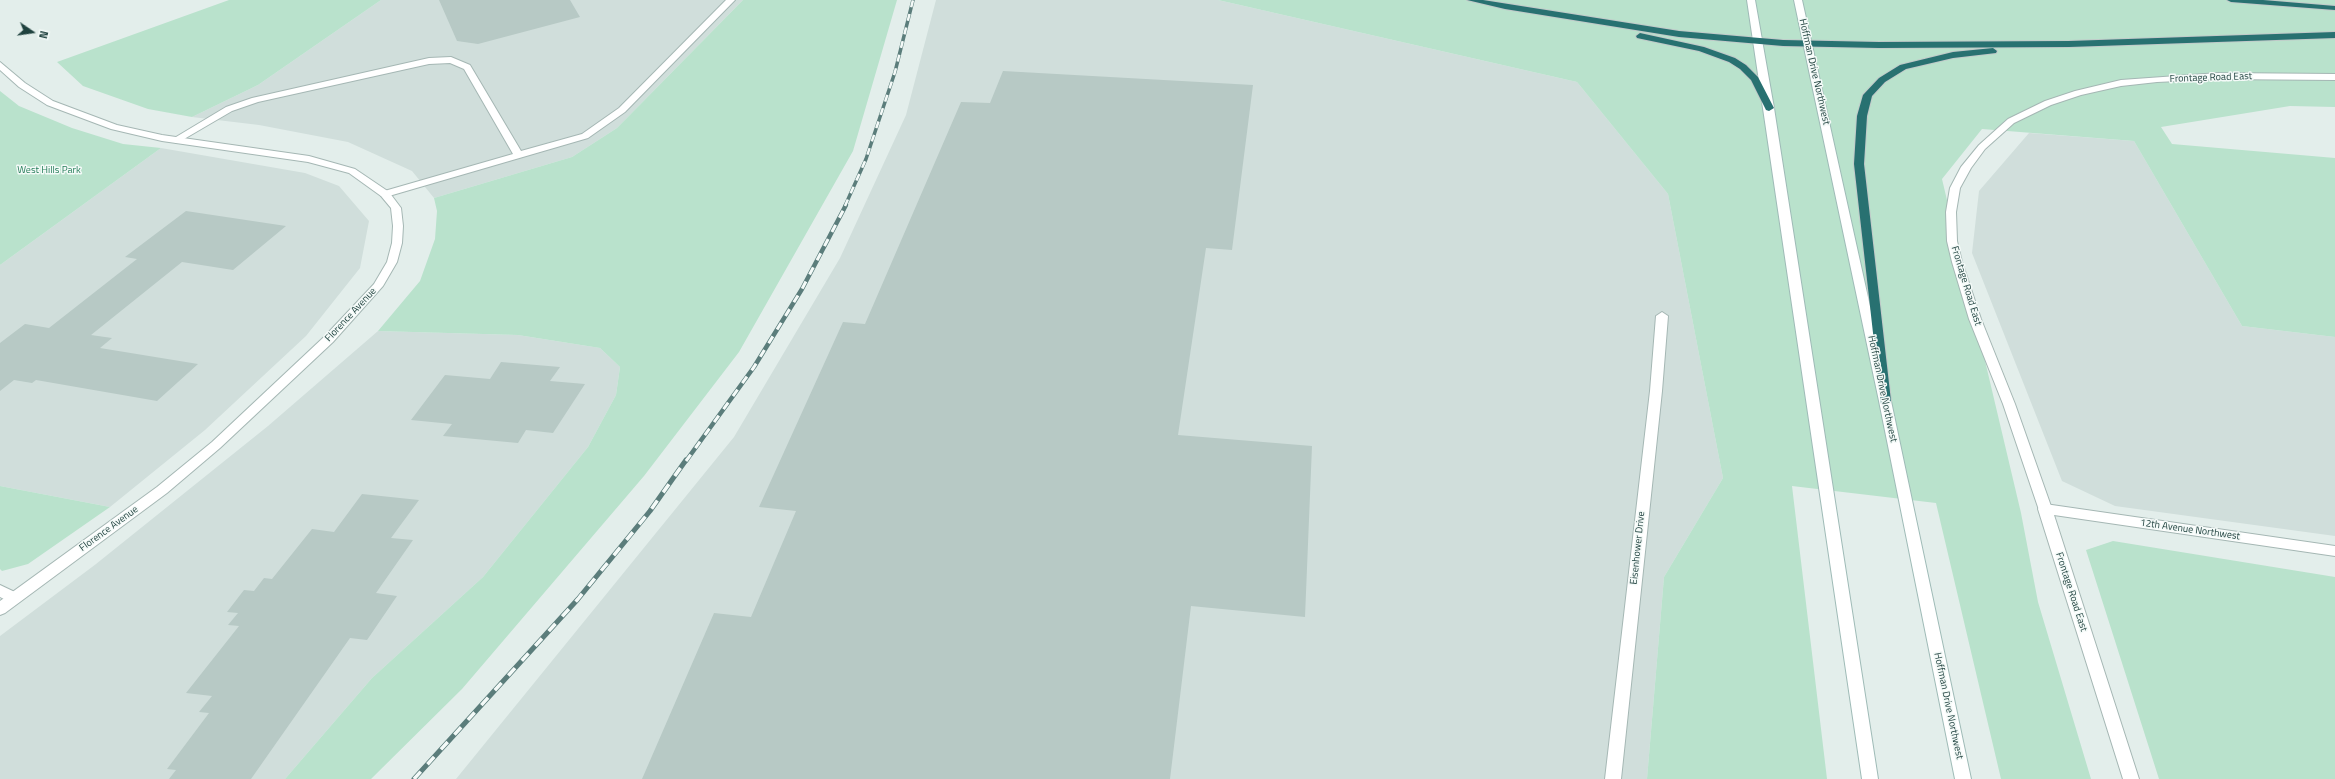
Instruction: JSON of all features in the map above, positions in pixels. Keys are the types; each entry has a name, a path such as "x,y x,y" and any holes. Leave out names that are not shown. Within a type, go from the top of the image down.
{"highway":[{"path":"1470,0 1636,28 1757,41 1806,43 1879,45 2068,44 2335,35"},
{"path":"2231,0 2335,8"},
{"path":"1497,5 1701,49 1717,54 1743,67 1755,79 1769,108"},
{"path":"1885,401 1859,164 1862,116 1868,95 1882,80 1903,67 1930,60 1953,55 2068,44"}],"street":[{"path":"385,194 585,136 622,110 731,0"},
{"path":"1751,0 1769,108 1870,779"},
{"name":"Hoffman Drive Northwest","path":"1798,0 1806,43 1885,401 1963,779"},
{"path":"176,140 229,109 255,100 428,61 451,60 466,67 519,156"},
{"name":"Florence Avenue","path":"0,65 22,85 50,103 114,127 176,140 327,163 352,171 385,194 396,208 398,226 397,243 392,262 378,286 330,339 216,445 162,490 0,608"},
{"name":"Frontage Road East","path":"2131,779 2044,509 2008,404 1975,319 1957,262 1952,240 1951,212 1955,188 1966,167 1982,146 2011,121 2048,103 2078,92 2121,83 2157,79 2219,76 2335,78"},
{"name":"Eisenhower Drive","path":"1613,779 1656,391 1662,316"},
{"name":"12th Avenue Northwest","path":"2044,509 2335,550"},
{"path":"0,591 14,598"}],"shaded area":[{"path":"381,0 743,0 617,128 572,157 434,198 412,171 348,142 259,125 192,117 258,85"},
{"path":"936,0 1218,0 1577,82 1668,194 1723,478 1664,577 1647,779 456,779 734,437 840,258 906,115"},
{"path":"2029,133 2134,141 2242,326 2335,337 2335,536 2115,506 2062,481 1972,253 1979,191"},
{"path":"161,148 305,173 339,186 369,221 360,268 306,336 205,430 110,507 0,486 0,265"},
{"path":"378,331 518,335 600,348 620,367 616,395 588,447 483,577 372,678 285,779 0,779 0,636 96,564 268,426"}],"green space":[{"path":"229,0 381,0 258,85 192,117 148,109 83,86 57,62"},
{"path":"743,0 897,0 853,151 739,352 644,476 462,689 371,779 285,779 372,678 483,577 588,447 616,395 620,367 600,348 518,335 378,331 420,281 435,239 437,211 434,198 572,157 617,128"},
{"path":"1218,0 2335,0 2335,107 2290,106 2161,127 2172,144 2335,158 2335,337 2242,326 2134,141 1982,129 1942,179 2021,513 2038,602 2091,779 2001,779 1936,503 1792,486 1827,779 1647,779 1664,577 1723,478 1668,194 1577,82"},
{"name":"West Hills Park","path":"0,91 19,106 72,128 123,144 161,148 0,265"},
{"path":"0,486 110,507 28,564 2,571 0,569"},
{"path":"2113,541 2335,577 2335,779 2159,779 2086,550"}],"building":[{"path":"439,0 570,0 580,17 478,44 457,41"},
{"path":"1003,71 1253,85 1232,250 1206,248 1178,435 1312,446 1305,617 1191,606 1170,779 642,779 714,613 751,617 796,511 759,507 843,322 865,324 961,102 990,103"},
{"path":"186,211 286,226 233,270 182,262 91,335 112,338 100,348 198,364 157,401 36,380 32,383 14,380 0,391 0,343 25,324 49,328 137,259 125,257"},
{"path":"501,362 560,367 550,381 585,384 553,433 526,430 518,443 443,436 452,424 411,420 445,375 490,379"},
{"path":"362,494 419,500 391,538 413,540 376,593 397,596 367,640 350,638 251,779 169,779 176,770 167,769 209,713 199,712 212,696 186,693 239,626 228,625 238,613 227,612 244,590 254,591 264,578 272,579 312,529 334,532"}],"railway":[{"path":"845,206 866,159 895,72 913,0"},
{"path":"686,461 754,367 802,289 846,205"},
{"path":"414,779 578,599 650,511 686,460"}]}
